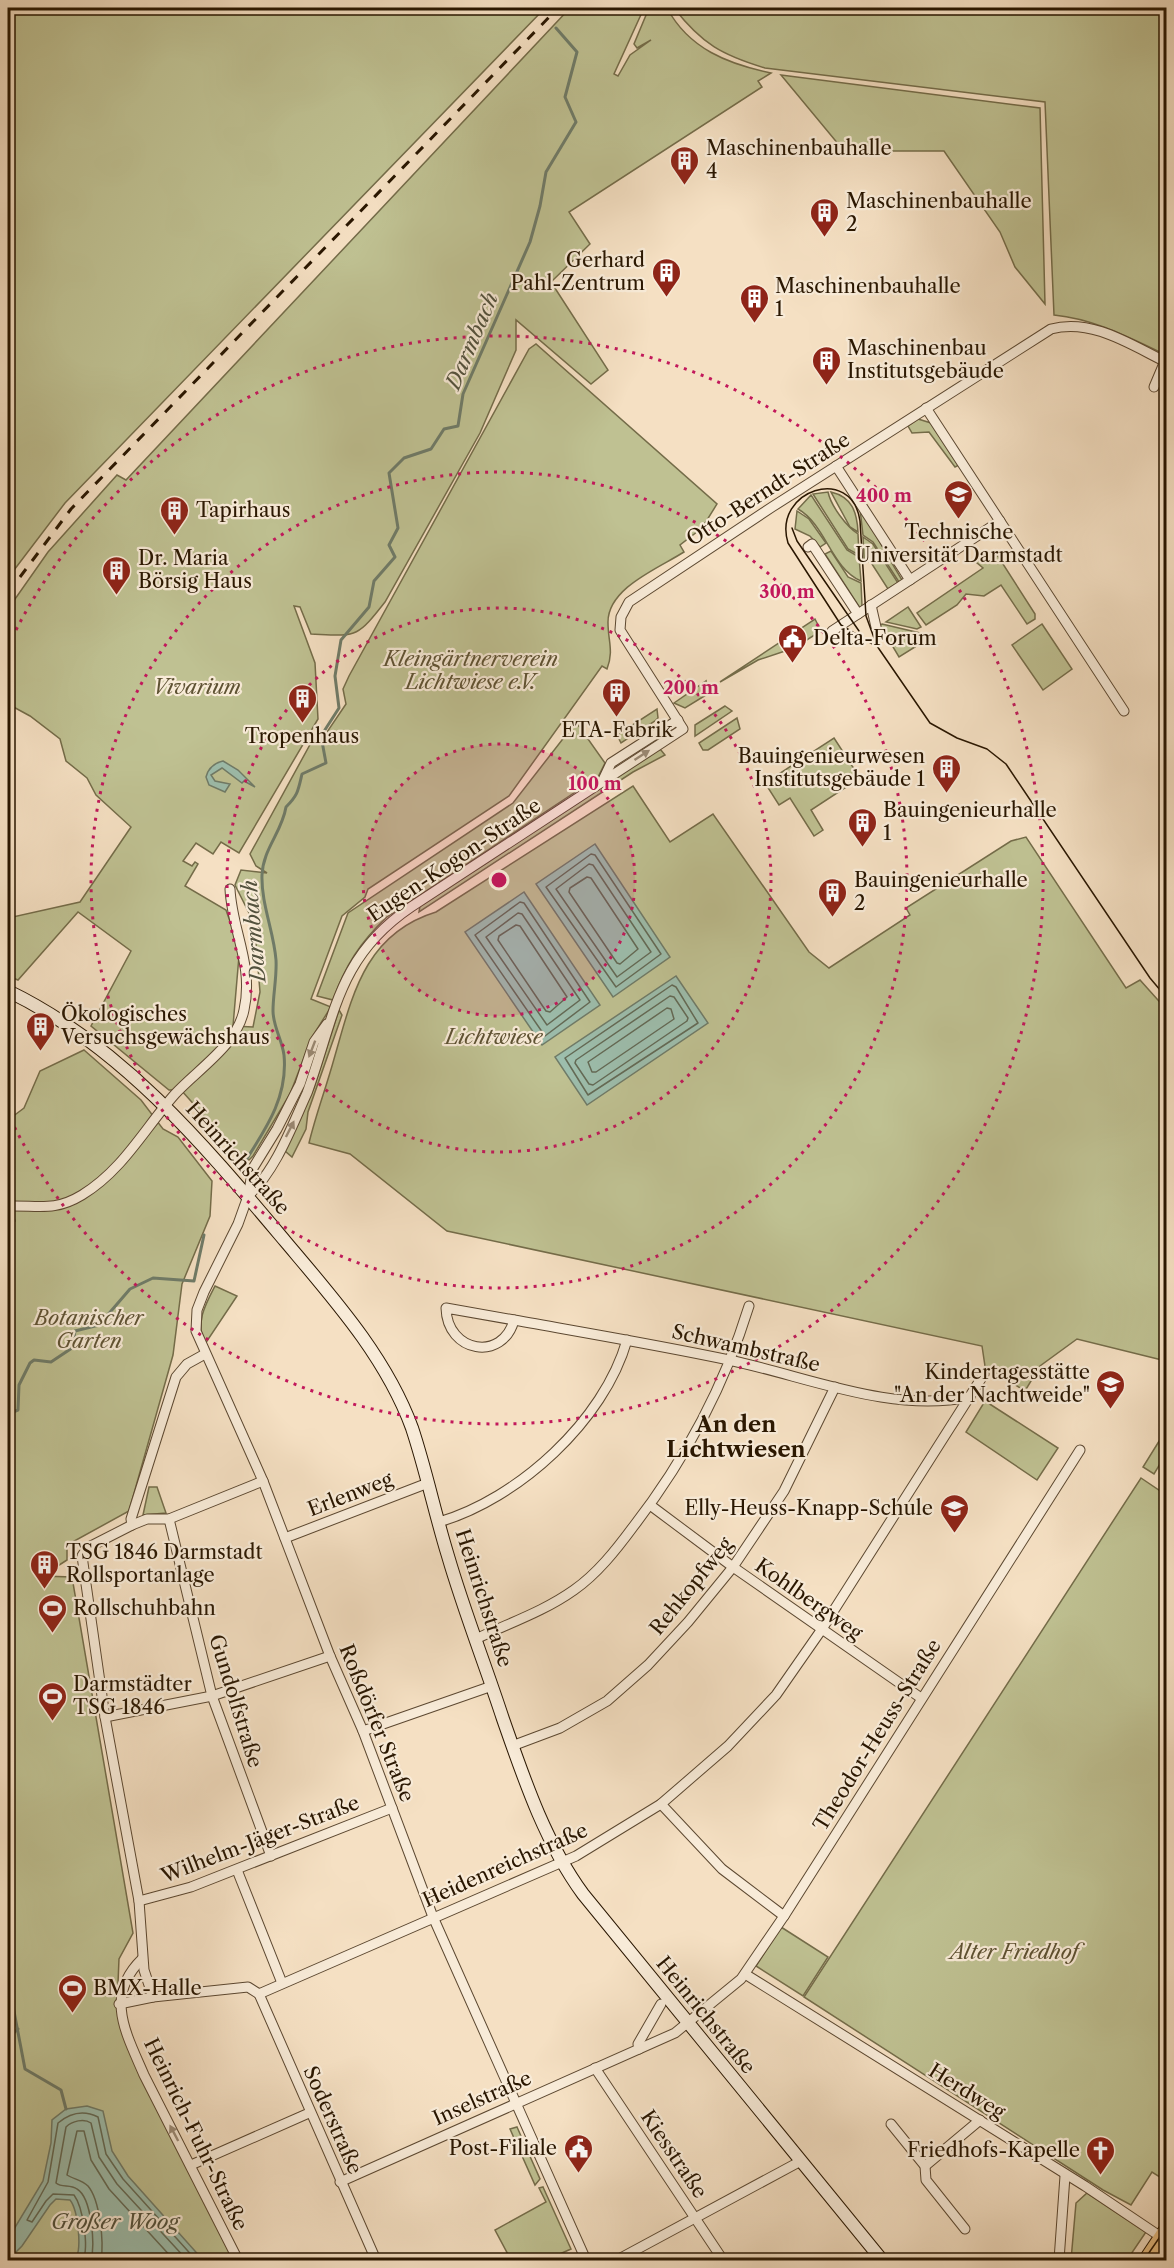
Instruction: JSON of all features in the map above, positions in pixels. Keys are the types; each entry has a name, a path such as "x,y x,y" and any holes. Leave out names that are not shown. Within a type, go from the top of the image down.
{"main road":[{"name":"Heinrichstraße","path":"8,991 78,1033 165,1106 248,1196 317,1278 382,1366 411,1428 438,1522 512,1746 539,1816 561,1862 583,1894 799,2162 882,2260"},
{"path":"1146,2260 1165,2236"}],"street":[{"name":"Otto-Berndt-Straße","path":"683,729 625,641 620,623 623,610 636,597 1051,328 1073,325 1095,330 1166,361"},
{"path":"1154,387 1166,361"},
{"path":"926,408 1124,711"},
{"path":"836,466 910,580"},
{"path":"832,631 1000,521"},
{"path":"808,546 812,544 858,614"},
{"path":"871,606 876,627"},
{"name":"Eugen-Kogon-Straße","path":"602,782 611,763 678,720"},
{"name":"Eugen-Kogon-Straße","path":"248,1196 264,1182 307,1093 347,975 377,932 411,907 683,729"},
{"path":"8,1206 49,1208 82,1195 104,1178 135,1147 165,1106 227,1042 244,1012 247,970 230,889"},
{"name":"Eugen-Kogon-Straße","path":"248,1196 253,1168 300,1084 314,1042 332,1018"},
{"name":"Roßdörfer Straße","path":"248,1196 238,1224 197,1310 196,1331 263,1482 330,1656 363,1731 434,1917 586,2260"},
{"path":"476,1639 534,1614 575,1589 611,1556 650,1505 697,1430 731,1360 749,1306"},
{"name":"Schwambstraße","path":"514,1320 511,1332 500,1341 484,1347 468,1346 454,1336 447,1321 446,1308 493,1316 627,1340 731,1360 835,1387 897,1400 938,1402 970,1397"},
{"path":"438,1522 473,1510 496,1498 522,1480 558,1448 595,1403 623,1353 627,1340"},
{"path":"132,1525 131,1519 176,1377 187,1364 205,1354"},
{"name":"Heidenreichstraße","path":"259,1994 561,1862 594,1846 661,1804 728,1746 776,1695 822,1629 984,1374"},
{"name":"Rehkopfweg","path":"512,1746 560,1728 607,1701 648,1665 733,1567 784,1491 835,1387"},
{"name":"Theodor-Heuss-Straße","path":"688,2024 745,1974 1080,1450"},
{"path":"153,1997 142,1959 139,1901 105,1717 83,1552 147,1519 169,1519 263,1482"},
{"name":"Erlenweg","path":"285,1538 428,1483"},
{"name":"Kohlbergweg","path":"650,1505 733,1567 921,1698"},
{"name":"Gundolfstraße","path":"169,1519 212,1696 271,1856"},
{"path":"105,1717 212,1696 330,1656"},
{"path":"363,1731 492,1686"},
{"path":"661,1804 722,1869 784,1916"},
{"name":"Wilhelm-Jäger-Straße","path":"139,1901 191,1887 392,1808"},
{"path":"237,1870 282,1983"},
{"path":"142,1959 125,1979 119,2004 153,1997 248,1987 259,1994"},
{"name":"Herdweg","path":"745,1974 980,2120 1065,2176 1165,2236"},
{"name":"Soderstraße","path":"259,1994 309,2113 376,2260"},
{"name":"Heinrich-Fuhr-Straße","path":"119,2004 144,2075 238,2260"},
{"path":"639,2049 638,2044 661,2004"},
{"name":"Inselstraße","path":"340,2182 595,2067 675,2034 688,2024"},
{"name":"Kiesstraße","path":"595,2067 723,2260"},
{"path":"191,2165 309,2113"},
{"path":"925,2166 980,2120"},
{"path":"891,2124 925,2166 926,2180 964,2229"},
{"path":"616,2260 799,2162"},
{"path":"1059,2260 1065,2176"}],"green space":[{"path":"8,8 545,8 65,503 8,578"},
{"path":"570,8 582,8 587,11 592,8 644,8 614,74 618,76 630,55 651,40 637,48 634,44 649,8 667,8 686,34 711,52 740,65 771,73 758,81 762,87 569,212 590,244 551,282 608,370 591,384 516,320 516,350 480,433 385,602 368,623 347,635 311,634 300,607 294,606 315,663 318,719 239,853 221,842 213,854 196,843 183,861 192,866 195,862 198,864 185,886 226,910 233,930 239,956 233,1026 253,1027 260,992 251,917 235,885 241,870 267,873 256,866 250,854 318,730 329,738 327,732 346,704 343,689 349,676 529,349 536,344 717,504 702,528 680,545 684,552 636,580 616,599 610,611 608,623 610,651 607,669 602,666 509,796 368,889 365,897 342,916 311,999 331,1007 312,1037 290,1094 253,1156 249,1160 243,1159 181,1090 169,1090 91,1026 131,951 78,912 18,980 8,976 8,918 80,902 131,827 96,795 87,778 66,761 60,739 30,716 8,704 8,609 48,552 117,475 126,480"},
{"path":"674,8 1166,8 1166,355 1098,325 1054,315 1045,102 765,68 714,47 694,31"},
{"path":"781,75 1040,108 1045,304 1015,267 1000,232 944,151 844,151"},
{"path":"918,419 931,423 959,465 955,467 929,432 912,433 908,426"},
{"path":"828,492 840,515 858,534 859,555 848,549 813,494"},
{"path":"831,492 844,498 852,506 858,532 850,527"},
{"path":"811,495 847,550 859,557 861,581 842,567 815,525 798,509"},
{"path":"860,509 902,580 899,582 873,542 863,535"},
{"path":"797,511 809,519 826,543 820,547 810,536 795,529"},
{"path":"863,537 873,544 898,583 888,589 872,564 864,558"},
{"path":"994,550 1035,614 1035,619 1027,624 1001,585 984,596 966,594 957,605 926,625 917,613 983,568 976,562"},
{"path":"831,551 848,577 861,583 862,606 860,608 825,554"},
{"path":"908,607 921,627 917,629 886,622"},
{"path":"815,619 821,631 794,648 758,660 720,682"},
{"path":"1042,624 1072,669 1043,690 1012,645"},
{"path":"880,625 922,635 912,642 915,647 899,657"},
{"path":"706,681 706,695 685,708 674,703"},
{"path":"725,706 732,711 695,736 695,725"},
{"path":"657,709 658,718 655,721 621,743 617,735"},
{"path":"737,718 740,729 708,750 703,750 699,743"},
{"path":"576,722 605,763 598,777 387,917 354,955 333,1000 317,996 348,913 513,803"},
{"path":"834,738 860,778 811,810 823,830 814,836 790,798 779,805 765,783"},
{"path":"660,749 665,755 633,772 419,912 420,906"},
{"name":"Lichtwiese","path":"633,786 670,842 713,814 809,952 829,968 910,915 906,908 1011,841 1026,837 1126,988 1140,980 1166,1009 1166,1361 1077,1339 1040,1366 1025,1391 985,1366 982,1346 447,1231 350,1154 309,1143 347,1013 365,970 377,952 392,936 412,922 436,912"},
{"path":"339,1010 342,1015 308,1112 306,1129 292,1157 285,1151 314,1088"},
{"name":"Botanischer Garten","path":"84,1050 141,1100 163,1129 178,1137 212,1181 210,1216 182,1284 173,1355 129,1511 67,1545 67,1560 42,1576 72,1577 133,1933 119,1959 117,2007 142,2080 236,2260 8,2260 8,1223 15,1221 8,1197 8,1120 24,1108 40,1071"},
{"path":"215,1286 237,1296 205,1344 201,1329 202,1314"},
{"path":"985,1401 1058,1448 1037,1480 966,1432"},
{"path":"1166,1430 1166,1454 1154,1474 1143,1467"},
{"name":"Alter Friedhof","path":"1141,1478 1166,1495 1166,2181 1152,2172 1131,2205 1103,2190 804,1997"},
{"path":"149,1487 157,1487 166,1513 143,1515"},
{"path":"781,1927 828,1957 803,1996 756,1966"},
{"path":"517,2127 540,2179 535,2185 510,2129"},
{"path":"543,2187 571,2249 546,2260 511,2260 495,2230 546,2202 539,2188"},
{"path":"1087,2193 1146,2232 1127,2260 1071,2260 1076,2203"}],"water":[{"path":"223,761 238,770 255,787 244,781 242,783 222,768 211,775 215,781 230,784 225,792 209,785 206,777 208,771"},
{"path":"595,844 670,957 613,997 536,884"},
{"path":"524,892 600,1005 542,1045 465,932"},
{"path":"676,976 708,1023 587,1105 555,1057"},
{"name":"Großer Woog","path":"87,2106 103,2111 112,2151 128,2176 203,2260 74,2260 77,2256 79,2241 73,2205 70,2200 56,2199 22,2246 8,2260 8,2239 43,2181 51,2143 52,2120 66,2109"}],"waterway":[{"name":"Darmbach","path":"246,1160 274,1110 283,1084 284,1070 283,1049 273,1017 276,960 263,897 263,866 281,825 286,807 297,792 302,774 326,763 321,736 339,708 335,676 341,640 369,607 374,581 395,557 389,545 398,528 389,473 404,458 431,449 444,429 458,426 463,394 530,242 546,172 576,122 565,97 577,52 556,28"},
{"name":"Darmbach","path":"8,1414 18,1410 19,1385 30,1363 34,1360 51,1362 72,1348 75,1331 99,1325 130,1289 153,1278 194,1281 204,1235"},
{"name":"Darmbach","path":"8,1980 25,2069 61,2090 66,2109"},
{"name":"Darmbach","path":"8,2010 12,2004"},
{"path":"8,2038 18,2029"}],"tram line":[{"path":"874,645 841,625 788,543 786,524 791,509 802,498 815,491 829,489 843,493 854,503 860,521 866,616 877,646 930,723 957,738 987,749 1006,764 1150,978 1166,997"},
{"path":"792,528 797,541 859,631"},
{"path":"1144,2260 1166,2228"}],"railway":[{"path":"8,593 71,509 558,8"}],"place":[{"name":"Maschinenbauhalle 4","path":"685,186"},
{"name":"Maschinenbauhalle 2","path":"825,238"},
{"name":"Gerhard Pahl-Zentrum","path":"666,298"},
{"name":"Maschinenbauhalle 1","path":"754,324"},
{"name":"Maschinenbau Institutsgebäude","path":"826,386"},
{"name":"Technische Universität Darmstadt","path":"959,520"},
{"name":"Tapirhaus","path":"175,536"},
{"name":"Dr. Maria Börsig Haus","path":"117,596"},
{"name":"Delta-Forum","path":"792,664"},
{"name":"ETA-Fabrik","path":"617,718"},
{"name":"Tropenhaus","path":"302,724"},
{"name":"Bauingenieurwesen Institutsgebäude 1","path":"946,794"},
{"name":"Bauingenieurhalle 1","path":"862,848"},
{"name":"Bauingenieurhalle 2","path":"833,918"},
{"name":"Ökologisches Versuchsgewächshaus","path":"40,1052"},
{"name":"Kindertagesstätte \"An der Nachtweide\"","path":"1111,1410"},
{"name":"Elly-Heuss-Knapp-Schule","path":"954,1534"},
{"name":"TSG 1846 Darmstadt Rollsportanlage","path":"45,1590"},
{"name":"Rollschuhbahn","path":"52,1634"},
{"name":"Darmstädter TSG 1846","path":"52,1722"},
{"name":"BMX-Halle","path":"72,2014"},
{"name":"Post-Filiale","path":"578,2174"},
{"name":"Friedhofs-Kapelle","path":"1101,2176"}],"district":[{"name":"An den Lichtwiesen","path":"736,1436"}],"park label":[{"name":"Kleingärtnerverein Lichtwiese e.V.","path":"471,670"},
{"name":"Vivarium","path":"197,687"}]}
